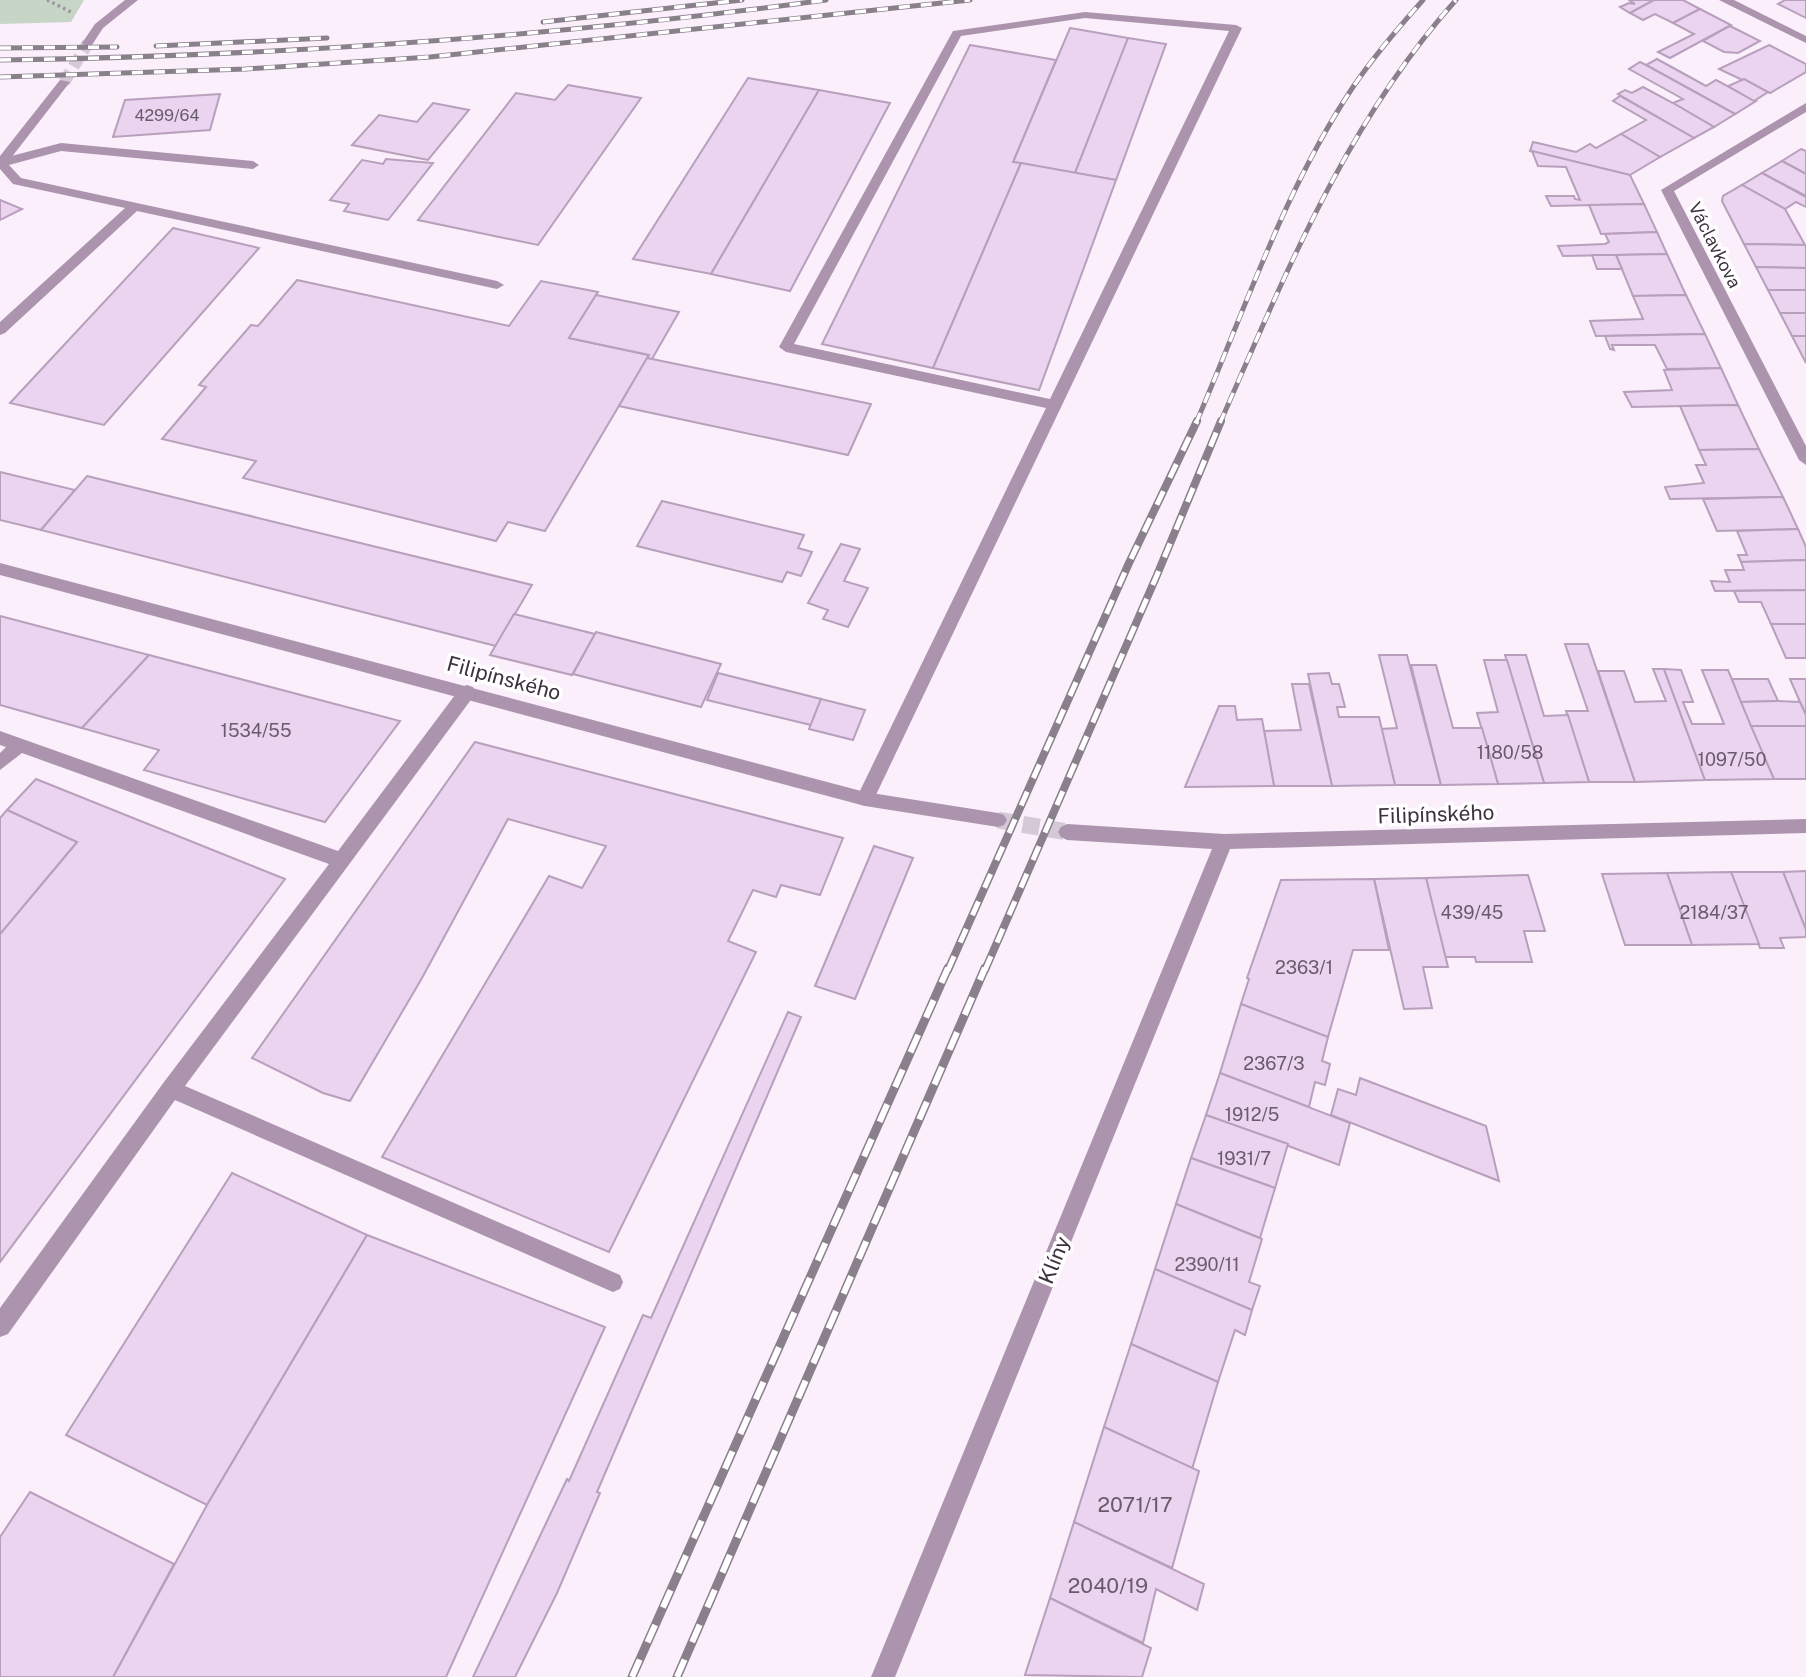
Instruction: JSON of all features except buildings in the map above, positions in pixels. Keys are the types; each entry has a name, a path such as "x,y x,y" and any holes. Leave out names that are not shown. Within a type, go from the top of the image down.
{"street":[{"path":"88,43 99,26 132,0"},
{"path":"1725,0 1806,40"},
{"path":"865,799 895,732 1055,405 1236,28 1085,15 957,33 786,348 1055,405"},
{"path":"1,164 64,82"},
{"name":"Václavkova","path":"1806,107 1667,190 1806,460"},
{"path":"1,164 61,147 253,165"},
{"path":"1,164 18,181 497,285"},
{"path":"0,330 135,206"},
{"name":"Filipínského","path":"0,569 865,799 998,820"},
{"path":"0,1326 171,1089 467,692"},
{"path":"0,738 343,860"},
{"path":"0,763 20,745"},
{"name":"Filipínského","path":"1067,832 1224,842 1806,826"},
{"name":"Klíny","path":"883,1677 1224,842"},
{"path":"171,1089 613,1282"}],"green space":[{"path":"0,0 84,0 71,22 0,24"}],"tunnel":[{"path":"64,82 88,43"},
{"path":"998,820 1067,832"}],"railway":[{"path":"543,22 742,0"},
{"path":"0,60 207,54 414,42 620,24 826,0"},
{"path":"0,77 246,69 430,57 970,0"},
{"path":"1196,423 1267,251 1328,126 1386,42 1423,0"},
{"path":"1220,423 1294,256 1351,148 1382,96 1417,47 1456,0"},
{"path":"156,46 327,38"},
{"path":"0,48 117,47"},
{"path":"948,970 1129,563 1197,421"},
{"path":"985,970 1221,421"},
{"path":"632,1677 948,968"},
{"path":"677,1677 985,968"}]}
